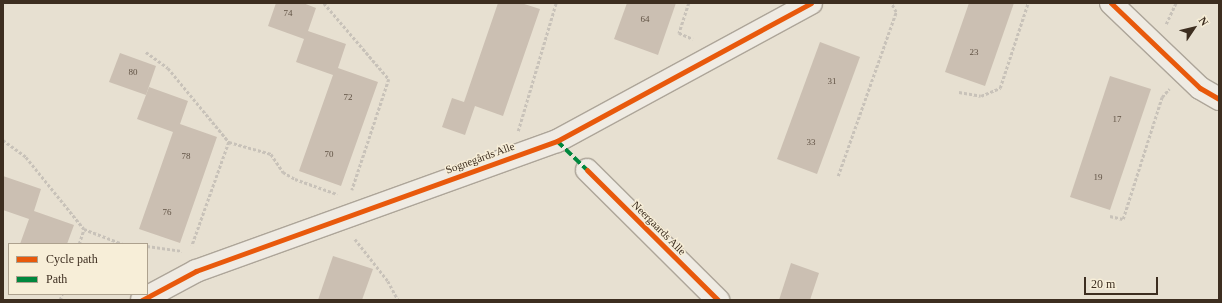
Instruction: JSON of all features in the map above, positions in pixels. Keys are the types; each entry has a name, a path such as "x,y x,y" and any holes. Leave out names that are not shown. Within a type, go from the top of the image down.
{"street":[{"name":"Sognegårds Alle","path":"142,300 196,271 348,210 557,141 811,3"},
{"path":"1111,3 1200,88 1219,99"},
{"name":"Neergaards Alle","path":"587,170 718,300"}],"path":[{"path":"324,3 389,79 348,210"},
{"path":"509,158 556,3"},
{"path":"689,3 679,33 711,47 715,55"},
{"path":"838,176 896,12 891,3"},
{"path":"959,92 981,96 1000,88 1028,3"},
{"path":"146,52 168,68 229,142 271,154 283,172 348,210 398,300"},
{"path":"1110,216 1123,219 1162,98 1185,73"},
{"path":"3,140 26,157 84,229 120,243"},
{"path":"190,252 229,142"},
{"path":"79,243 84,229"}],"building":[{"path":"276,3 303,3 316,8 308,31 346,44 338,68 378,82 341,186 299,171 333,75 296,62 304,39 268,26"},
{"path":"498,3 521,3 540,9 503,116 475,106 465,135 442,127 452,98 464,102"},
{"path":"627,3 676,3 658,55 614,39"},
{"path":"969,3 1014,3 985,86 945,72"},
{"path":"820,42 860,57 817,174 777,159"},
{"path":"120,53 156,66 146,95 109,82"},
{"path":"1110,76 1151,89 1110,210 1070,197"},
{"path":"149,87 188,101 180,124 217,137 180,243 139,229 173,132 137,119"},
{"path":"3,176 41,189 34,211 74,225 67,243 20,243 29,219 3,210"},
{"path":"333,256 373,269 362,300 318,300"},
{"path":"791,263 819,273 810,300 779,300"}],"marked path":[{"path":"557,141 587,170"}],"cycle path":[{"path":"142,300 196,271 557,141 811,3"},
{"path":"1111,3 1200,88 1219,99"},
{"path":"587,170 718,300"}]}
